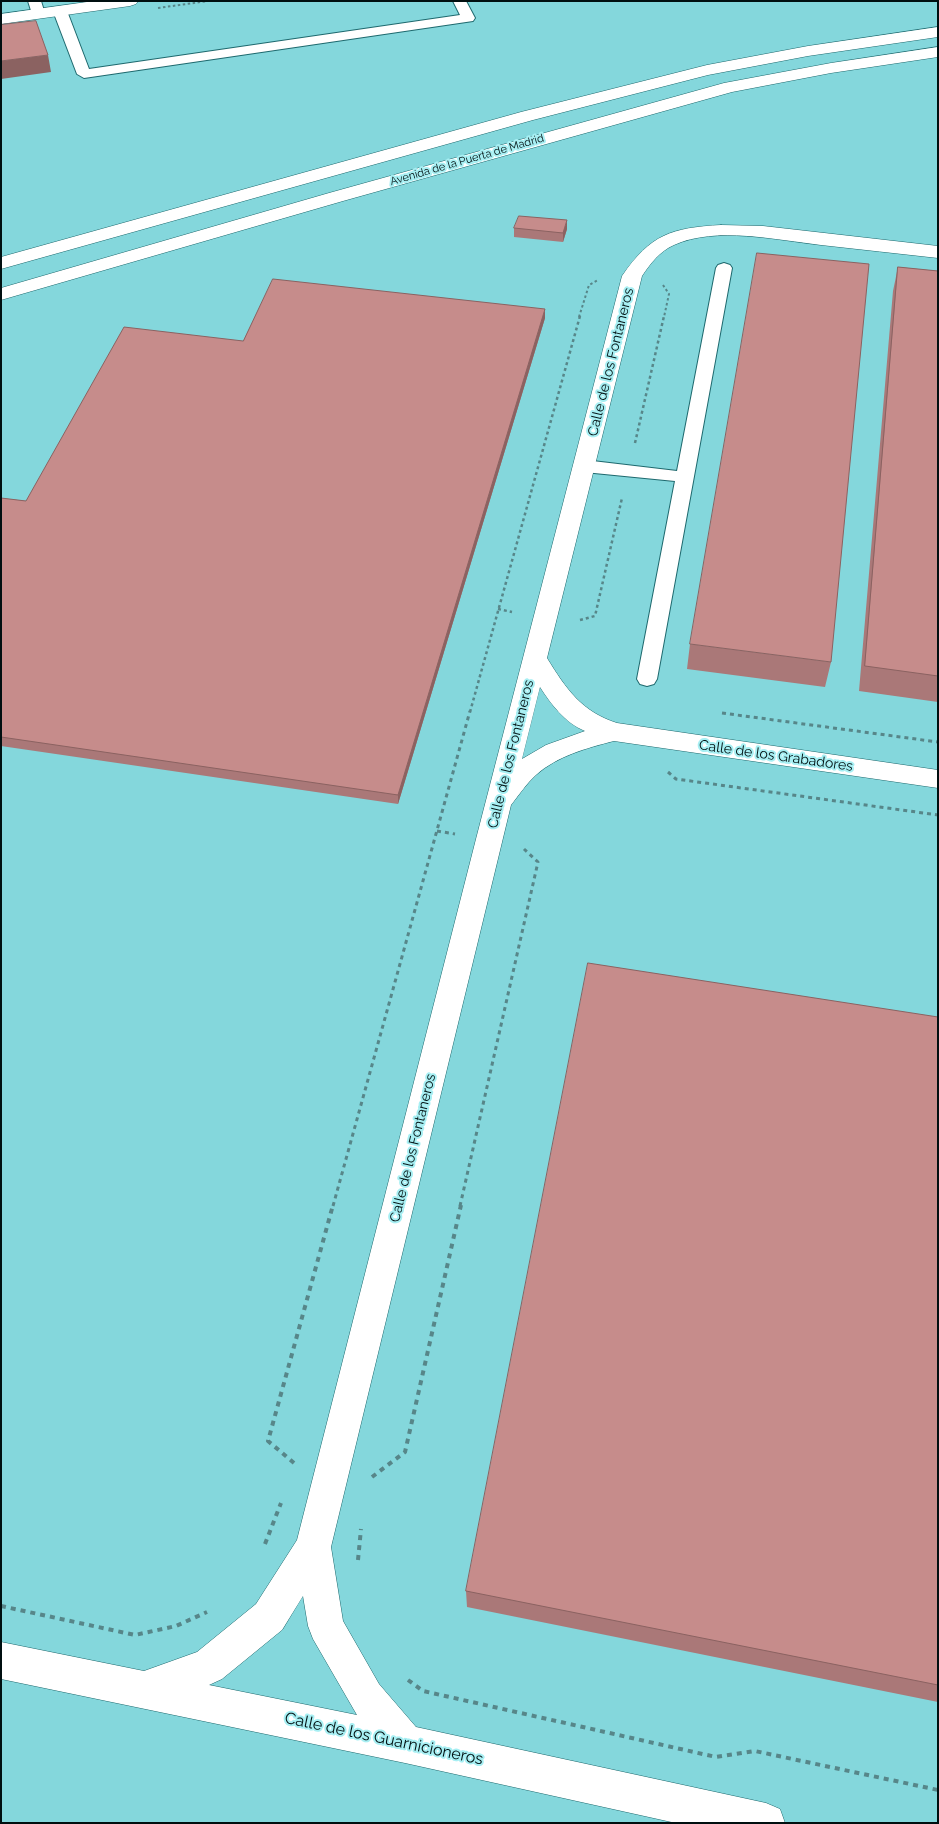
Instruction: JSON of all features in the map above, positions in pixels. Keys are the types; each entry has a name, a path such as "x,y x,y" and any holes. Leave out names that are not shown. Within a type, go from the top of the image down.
{"street":[{"path":"1,19 36,8 60,11 130,1"},
{"name":"Avenida de la Puerta de Madrid","path":"1,263 527,116 707,70 808,51 938,32"},
{"name":"Avenida de la Puerta de Madrid","path":"1,294 336,196 730,87 831,68 938,52"},
{"name":"Calle de los Fontaneros","path":"146,1689 209,1666 269,1617 313,1547 498,803 632,276 646,256 666,241 694,233 718,230 938,252"},
{"name":"Calle de los Grabadores","path":"535,658 546,678 561,698 584,720 614,732 938,779"},
{"name":"Calle de los Grabadores","path":"498,803 517,779 537,761 574,743 614,732"},
{"name":"Calle de los Fontaneros","path":"313,1547 326,1626 366,1697 405,1744"},
{"name":"Calle de los Guarnicioneros","path":"1,1660 405,1744 766,1823"}],"lane":[{"path":"60,11 84,74 468,18 459,1"},
{"path":"647,679 724,268"},
{"path":"584,466 684,477"}],"path":[{"path":"296,1464 268,1441 589,285"},
{"path":"666,769 676,779 938,815"},
{"path":"371,1478 405,1452 538,862 518,843"},
{"path":"264,1547 281,1501"},
{"path":"358,1568 361,1525"},
{"path":"1,1606 135,1635 176,1626 214,1607"},
{"path":"402,1674 422,1692 716,1757 755,1750 938,1790"}],"shaded area":[{"path":"1,1 938,1 938,1823 1,1823"}],"building":[{"path":"36,21 48,55 1,61 1,25"},
{"path":"519,216 567,220 563,233 514,228"},
{"path":"757,253 869,264 831,662 690,644"},
{"path":"898,267 938,271 938,676 865,666"},
{"path":"273,279 545,309 398,795 1,737 1,498 26,501 124,327 243,341"},
{"path":"588,963 938,1017 938,1685 466,1591"}]}
